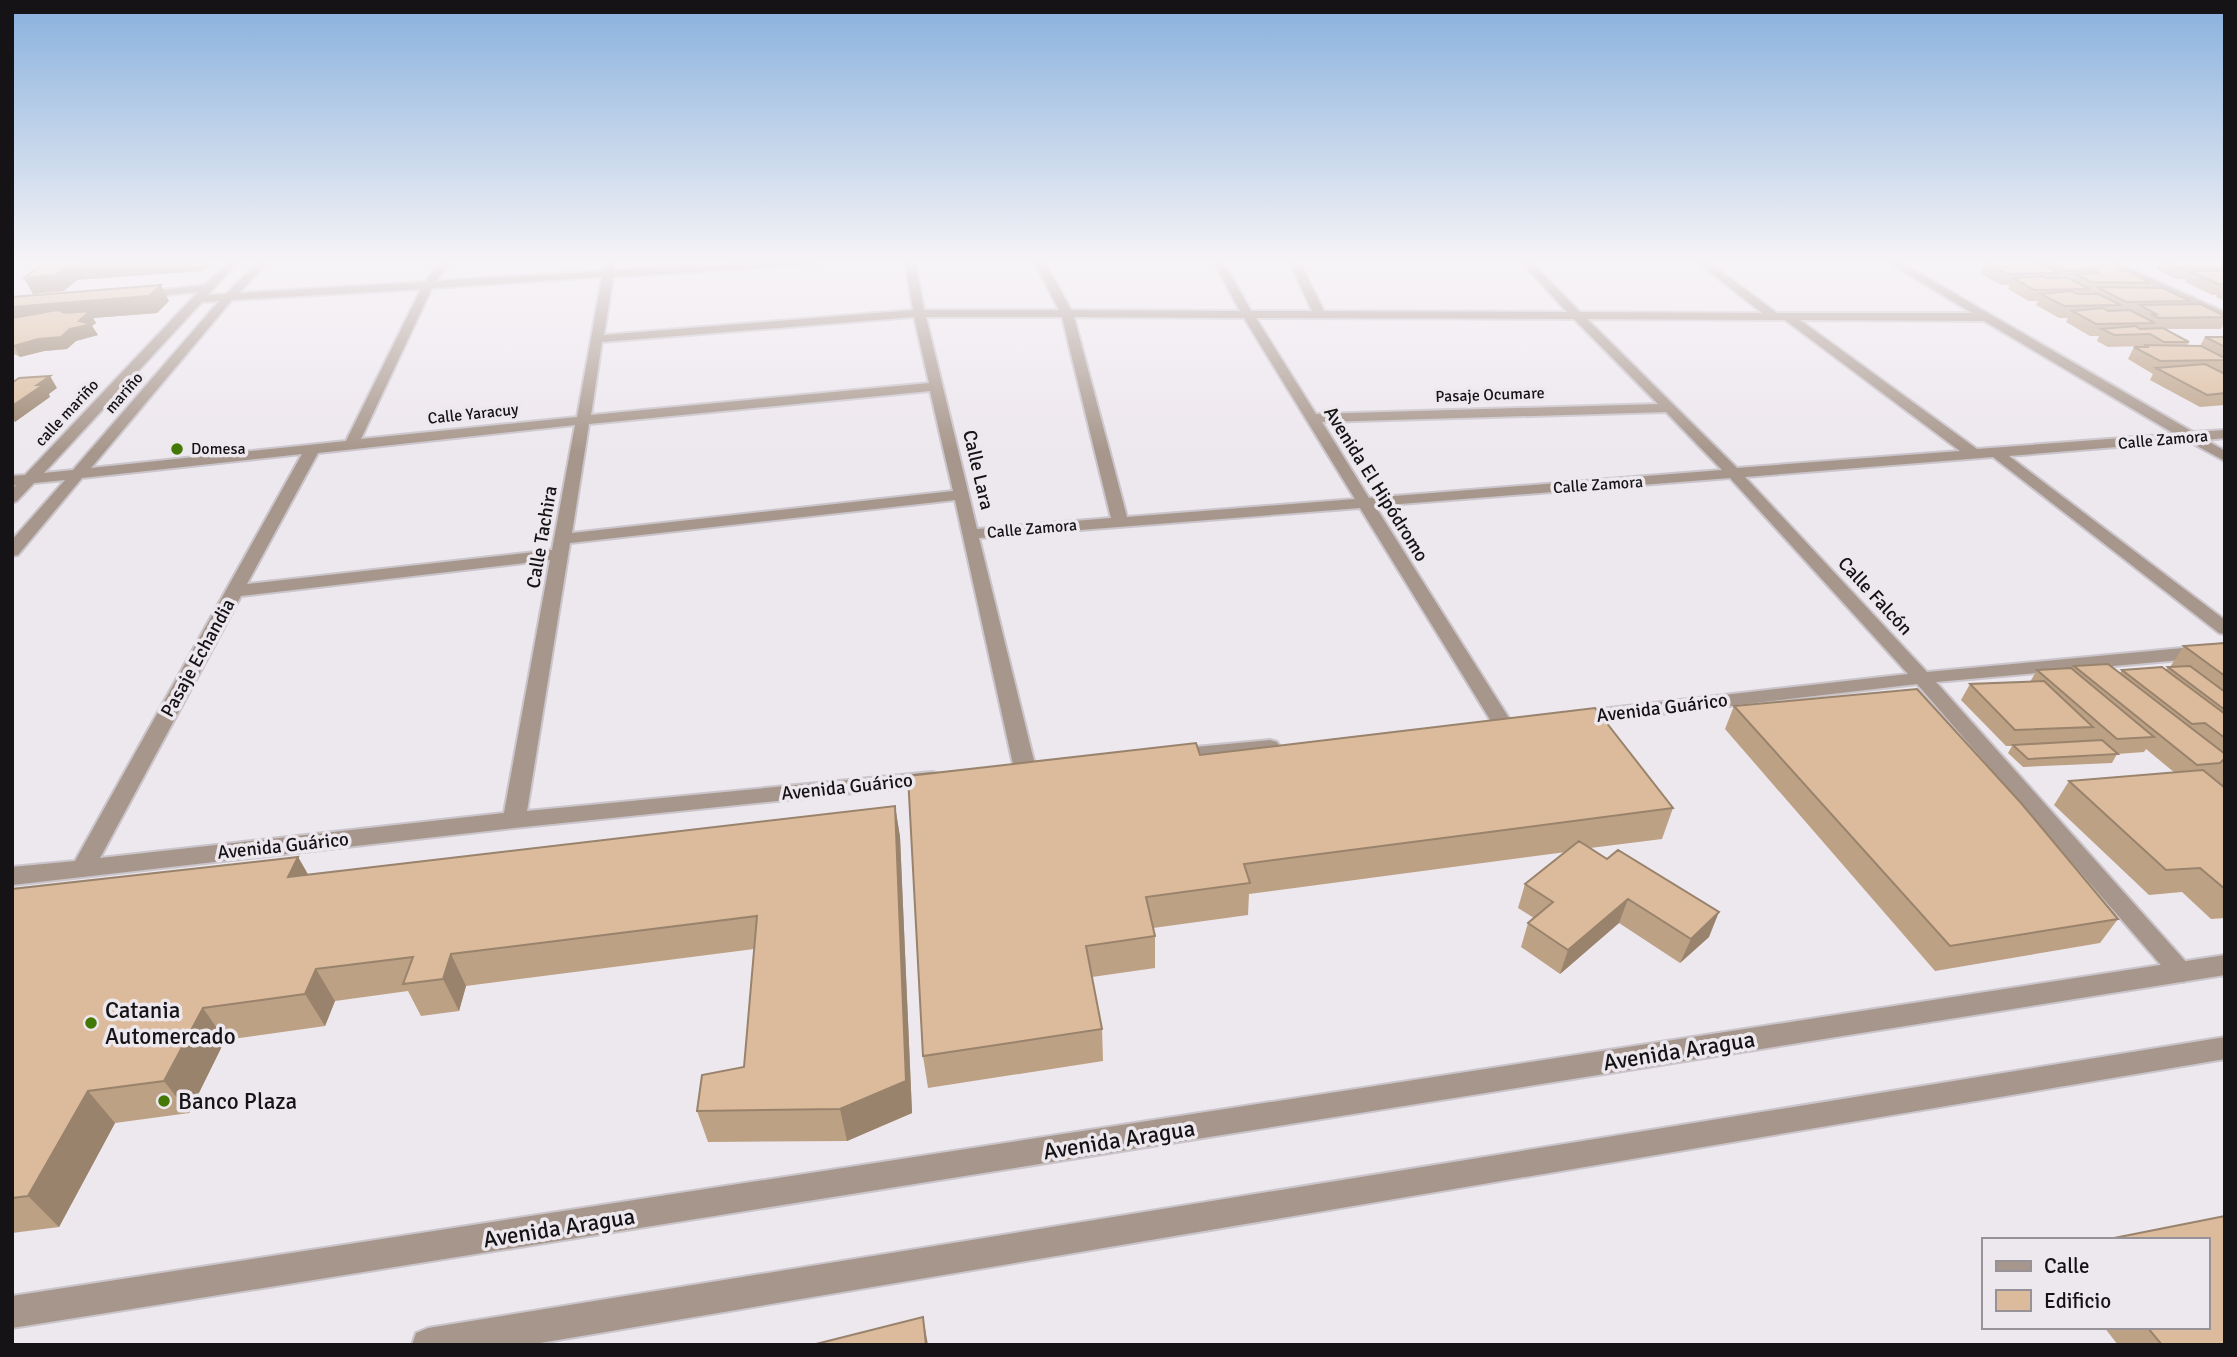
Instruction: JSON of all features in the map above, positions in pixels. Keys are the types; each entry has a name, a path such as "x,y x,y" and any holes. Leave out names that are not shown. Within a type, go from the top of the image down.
{"street":[{"name":"calle mariño","path":"12,498 173,324"},
{"name":"mariño","path":"12,551 206,324"},
{"path":"351,445 409,324"},
{"name":"Calle Tachira","path":"514,820 599,324"},
{"path":"597,339 779,324"},
{"name":"Calle Lara","path":"922,324 962,495 1018,770 1052,767"},
{"path":"1070,324 1120,522"},
{"name":"Avenida El Hipódromo","path":"1254,324 1504,726"},
{"name":"Calle Falcón","path":"1584,324 1735,475 1922,678 2182,972"},
{"path":"1792,324 1975,456"},
{"path":"1998,324 2223,455"},
{"name":"Calle Yaracuy","path":"12,481 583,420 937,386"},
{"name":"Pasaje Ocumare","path":"1313,418 1668,408"},
{"name":"Calle Zamora","path":"970,534 2225,435"},
{"name":"Pasaje Echandia","path":"82,869 313,448"},
{"path":"1998,454 2225,629"},
{"path":"234,591 962,495"},
{"name":"Avenida Guárico","path":"1558,720 1922,678 2225,650"},
{"path":"1476,729 1531,723"},
{"path":"1148,758 1285,746"},
{"name":"Avenida Guárico","path":"12,876 514,820 956,776"},
{"name":"Avenida Aragua","path":"12,1312 2225,965"},
{"path":"428,1345 2225,1048"}],"building":[{"path":"13,324 91,324 70,329 61,337 12,345"},
{"path":"2135,326 2140,329 2163,328 2189,342 2164,342 2150,334 2114,335 2102,329"},
{"path":"2205,337 2225,337 2225,347"},
{"path":"2144,345 2201,346 2225,360 2160,361 2134,347 2149,347"},
{"path":"2205,364 2225,374 2225,393 2207,395 2156,368"},
{"path":"50,376 37,385 43,385 12,406 12,383 19,378"},
{"path":"2225,643 2225,676 2184,646"},
{"path":"2108,664 2225,754 2225,760 2197,765 2074,666"},
{"path":"2190,666 2225,692 2225,710 2168,667"},
{"path":"2162,667 2225,714 2225,738 2205,723 2192,724 2122,670"},
{"path":"2071,668 2154,737 2117,739 2037,670"},
{"path":"2044,681 2093,727 2015,730 1970,684"},
{"path":"1917,689 2021,803 2118,919 1950,946 1734,706"},
{"path":"1595,708 1673,808 1244,864 1250,883 1146,897 1155,936 1086,946 1102,1029 923,1056 908,776 1196,743 1200,755"},
{"path":"2102,740 2118,754 2028,759 2013,745"},
{"path":"2203,770 2225,788 2225,889 2200,868 2166,870 2069,781"},
{"path":"895,806 906,1081 840,1109 697,1111 702,1075 744,1067 757,916 451,954 443,979 403,984 413,957 316,969 305,994 203,1008 164,1081 88,1091 28,1196 12,1198 12,889 298,857 288,877"},
{"path":"1579,841 1607,859 1618,850 1719,912 1691,939 1628,899 1568,950 1528,923 1553,902 1525,884"},
{"path":"2225,1216 2225,1345 2162,1345 2149,1329 2209,1329 2209,1238 2114,1238"},
{"path":"923,1317 926,1345 812,1345"}],"place":[{"name":"Domesa","path":"177,449"},
{"name":"Catania Automercado","path":"91,1023"},
{"name":"Banco Plaza","path":"164,1101"}]}
